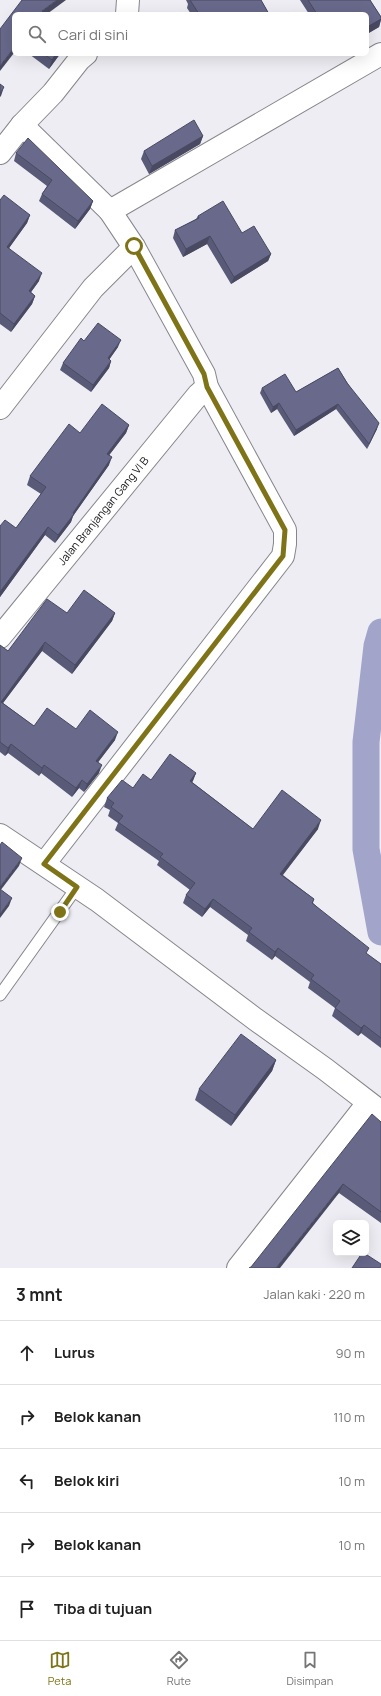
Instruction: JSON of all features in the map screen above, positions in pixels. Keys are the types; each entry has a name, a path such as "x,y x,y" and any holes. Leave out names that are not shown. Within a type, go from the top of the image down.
{"street":[{"path":"127,12 128,0"},
{"path":"110,211 381,54"},
{"path":"0,153 84,56"},
{"path":"22,126 110,211 134,246 204,374 207,387 285,530 283,556 44,864"},
{"path":"0,408 93,288 134,246"},
{"name":"Jalan Branjangan Gang VI B","path":"0,637 207,387"},
{"path":"0,835 77,887 325,1069 375,1108 238,1268"}],"lane":[{"path":"0,995 77,887"}],"building":[{"path":"22,0 57,0 42,11 43,12 13,12"},
{"path":"190,0 261,0 268,12 198,12"},
{"path":"308,0 370,0 381,19 369,26 369,12 316,12"},
{"path":"12,13 12,51 0,66 0,29"},
{"path":"47,56 55,56 52,60"},
{"path":"0,84 4,87 0,93"},
{"path":"194,120 203,136 152,166 144,151"},
{"path":"28,138 93,201 78,221 42,194 52,180 16,153"},
{"path":"4,195 30,215 7,247 42,273 29,291 35,296 14,324 0,313 0,200"},
{"path":"223,201 242,233 254,226 271,254 234,277 210,236 186,249 175,230 199,218 198,216"},
{"path":"98,323 121,340 108,358 111,361 93,385 63,363 81,338 84,341"},
{"path":"338,368 347,383 379,423 369,444 338,404 296,430 279,403 273,407 262,388 285,374 296,392"},
{"path":"102,404 129,425 107,454 112,457 73,513 74,514 58,535 48,527 0,592 0,526 5,520 16,528 46,487 30,476 69,424 80,433"},
{"path":"84,590 115,613 75,665 45,642 1,702 34,726 47,708 76,729 90,710 118,732 96,761 102,765 87,784 82,780 76,788 44,765 42,768 11,744 8,748 0,742 0,645 8,651 47,599 67,613"},
{"path":"170,754 196,773 190,781 253,829 282,790 321,820 280,874 314,899 312,903 369,948 366,953 381,964 381,1038 364,1025 361,1028 335,1008 340,1001 311,979 314,975 278,948 275,952 249,932 252,928 213,899 205,909 186,895 195,883 160,857 163,854 118,822 123,816 111,807 114,803 107,798 122,780 133,788 143,774 151,780"},
{"path":"2,842 22,858 0,887 0,845"},
{"path":"0,889 12,898 0,914"},
{"path":"241,1034 276,1060 235,1115 199,1089"},
{"path":"372,1114 381,1122 381,1212 343,1184 276,1268 249,1268 251,1267"},
{"path":"360,1256 369,1256 381,1264 380,1268 352,1268"}],"waterway":[{"path":"381,632 377,646 366,742 366,849 381,932"}],"route":[{"path":"60,912 77,887 44,864 283,556 285,544 285,530 207,387 204,374 134,246"}]}
